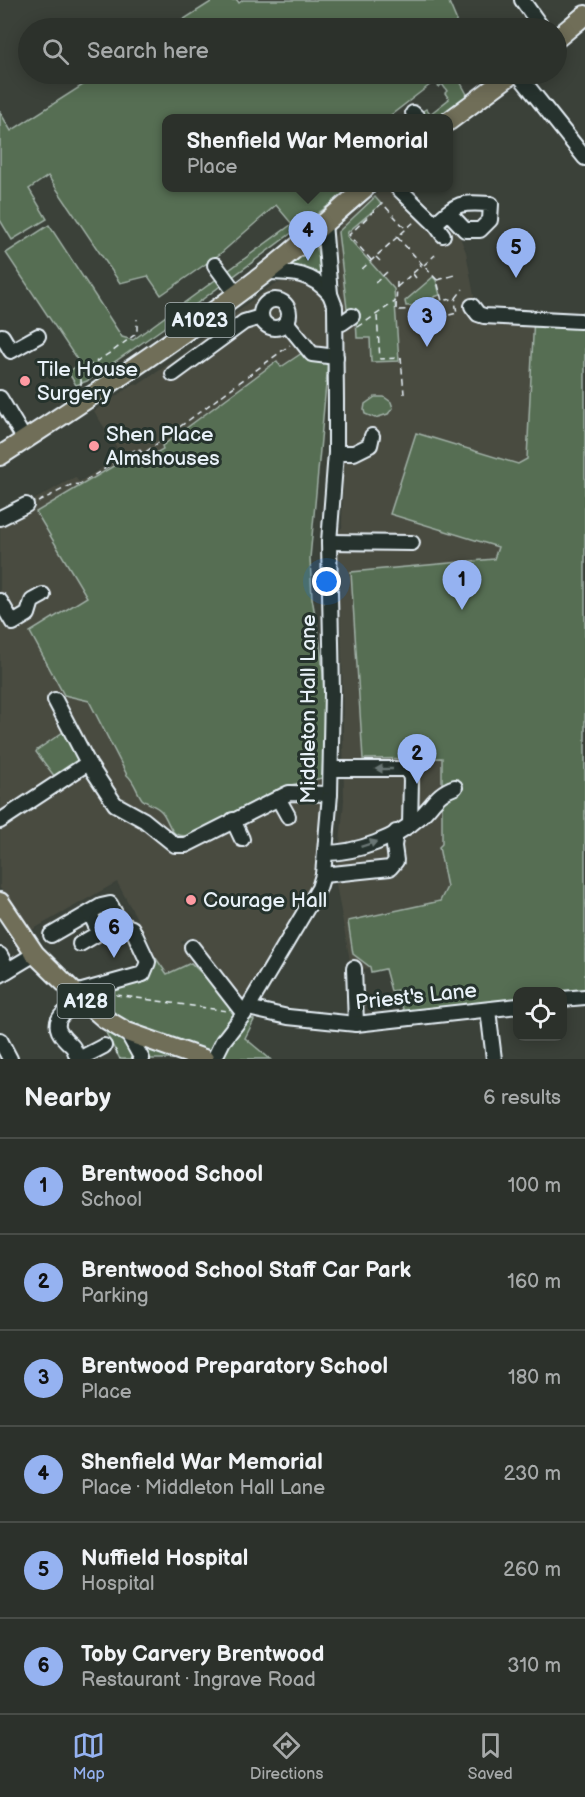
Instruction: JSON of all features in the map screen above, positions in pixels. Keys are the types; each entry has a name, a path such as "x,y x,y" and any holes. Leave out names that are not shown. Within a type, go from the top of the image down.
{"main road":[{"path":"567,30 585,15"},
{"path":"453,118 499,84"},
{"name":"A1023","path":"0,456 81,404 237,295 361,192"},
{"name":"A128","path":"0,902 35,954 105,1019 127,1032 204,1059"}],"street":[{"path":"522,0 535,18"},
{"path":"526,84 585,158"},
{"path":"402,192 439,229 448,212"},
{"name":"Middleton Hall Lane","path":"214,1059 223,1041 246,1011 320,888 323,875 331,769 329,542 336,453 336,323 335,307 330,294 324,223"},
{"path":"215,265 237,295"},
{"path":"266,272 303,275 319,282 330,294"},
{"path":"276,301 286,306 289,316 279,328 264,324 261,317 266,303 276,301"},
{"path":"472,306 478,314 484,316 580,321"},
{"path":"173,374 244,322 261,317"},
{"path":"286,322 312,354 336,357"},
{"path":"336,323 355,322"},
{"path":"1,335 11,351 39,336"},
{"path":"0,398 26,440"},
{"path":"336,453 354,453 366,448 371,443 372,436"},
{"path":"0,518 26,505"},
{"path":"329,542 412,543"},
{"path":"0,601 13,623 28,614 32,601 43,595"},
{"path":"55,700 88,763 115,804 144,820 176,845 186,845 289,793 330,794"},
{"path":"0,821 88,763"},
{"path":"331,769 404,769 409,772 411,778 410,825"},
{"path":"325,853 341,853 376,842 410,825 428,809 440,793 455,787"},
{"path":"278,798 288,816"},
{"path":"233,820 242,839"},
{"path":"323,875 390,868 396,861 394,846 396,832"},
{"path":"51,935 110,904 121,924 132,928 148,962 143,974 80,996 59,1021 60,1035 74,1047 78,1059 104,1046"},
{"path":"80,945 99,933 90,913"},
{"path":"192,947 246,1011"},
{"path":"0,955 4,973 35,954"},
{"path":"354,968 356,1024"},
{"path":"567,999 585,997"},
{"name":"Priest's Lane","path":"246,1011 356,1024 513,1007"},
{"path":"488,1010 494,1059"},
{"path":"127,1032 142,1059"},
{"path":"0,1040 10,1059"}],"path":[{"path":"371,260 349,235 381,204 406,230"},
{"path":"362,269 424,212"},
{"path":"397,237 437,280 442,301 456,298"},
{"path":"424,265 435,255"},
{"path":"375,257 380,261"},
{"path":"397,288 422,266 419,263"},
{"path":"375,283 387,272"},
{"path":"412,274 416,278"},
{"path":"437,280 455,274"},
{"path":"396,282 396,311 437,309 445,316 457,313 455,301 463,289"},
{"path":"355,322 360,327 396,300"},
{"path":"377,315 380,359 401,357 404,394"},
{"path":"81,404 81,371 137,333 137,319"},
{"path":"26,505 36,504 71,485 80,484 138,448 143,454 298,339"},
{"path":"108,993 246,1011"}],"shaded area":[{"path":"379,192 391,192 440,237 453,228 459,235 466,252 476,307 487,307 488,313 571,317 585,311 585,990 567,993 567,987 513,987 513,1001 404,1012 397,990 391,991 385,969 371,972 369,968 359,967 356,960 350,961 336,884 344,801 337,530 342,528 343,464 347,459 347,449 342,445 343,306 334,237 342,221"},
{"path":"286,281 311,285 322,292 329,317 327,387 310,558 312,598 320,644 325,713 317,882 245,1003 190,937 181,942 191,963 167,975 152,952 154,950 117,882 30,931 0,888 0,514 25,505 75,477 79,482 122,456 94,411 185,353 273,285"}],"green space":[{"path":"214,0 237,0 239,3 243,0 448,0 456,18 186,18"},
{"path":"84,84 431,84 392,114 162,114 162,192 347,192 172,322 87,381 76,385 68,372 80,364 6,253 49,225 122,337 133,340 292,224 276,205 220,254 161,295 148,276 120,283 48,176 29,189 47,219 12,240 0,220 0,112 11,131"},
{"path":"442,84 461,84 469,98 448,114 430,114 449,99 445,93 447,91"},
{"path":"426,109 430,114 421,114 420,113"},
{"path":"375,197 381,204 348,232 347,236 394,289 399,361 371,362 370,338 357,338 356,318 343,313 347,309 338,232"},
{"path":"315,237 322,276 303,269 282,266"},
{"path":"433,277 440,295 434,297 429,305 406,306 405,301"},
{"path":"585,311 585,990 567,993 567,987 513,987 513,1001 404,1012 397,990 391,991 385,969 371,972 370,967 353,954 348,921 440,901 447,887 439,847 442,844 442,758 363,759 351,572 494,559 498,547 390,514 416,433 518,464 527,459 534,315 571,317"},
{"path":"302,353 328,363 310,558 312,598 323,674 325,713 322,778 282,787 191,835 178,835 174,833 162,812 140,796 89,701 64,695 30,632 87,597 36,512 132,455 138,463 163,449 162,446 277,361 281,367"},
{"path":"375,397 384,397 391,402 393,408 388,414 375,418 365,414 365,404"},
{"path":"66,730 84,760 55,777 36,752"},
{"path":"155,957 167,974 191,963 228,999 230,1008 254,1020 245,1038 270,1059 120,1059 106,1033 112,1031 91,996 99,989 148,976 152,972"}],"place":[{"name":"Shenfield War Memorial","path":"308,261"},
{"name":"Nuffield Hospital","path":"516,278"},
{"name":"Brentwood Preparatory School","path":"427,347"},
{"name":"Tile House Surgery","path":"25,381"},
{"name":"Shen Place Almshouses","path":"94,446"},
{"name":"Brentwood School","path":"462,610"},
{"name":"Brentwood School Staff Car Park","path":"417,784"},
{"name":"Courage Hall","path":"191,900"},
{"name":"Toby Carvery Brentwood","path":"114,958"}]}
